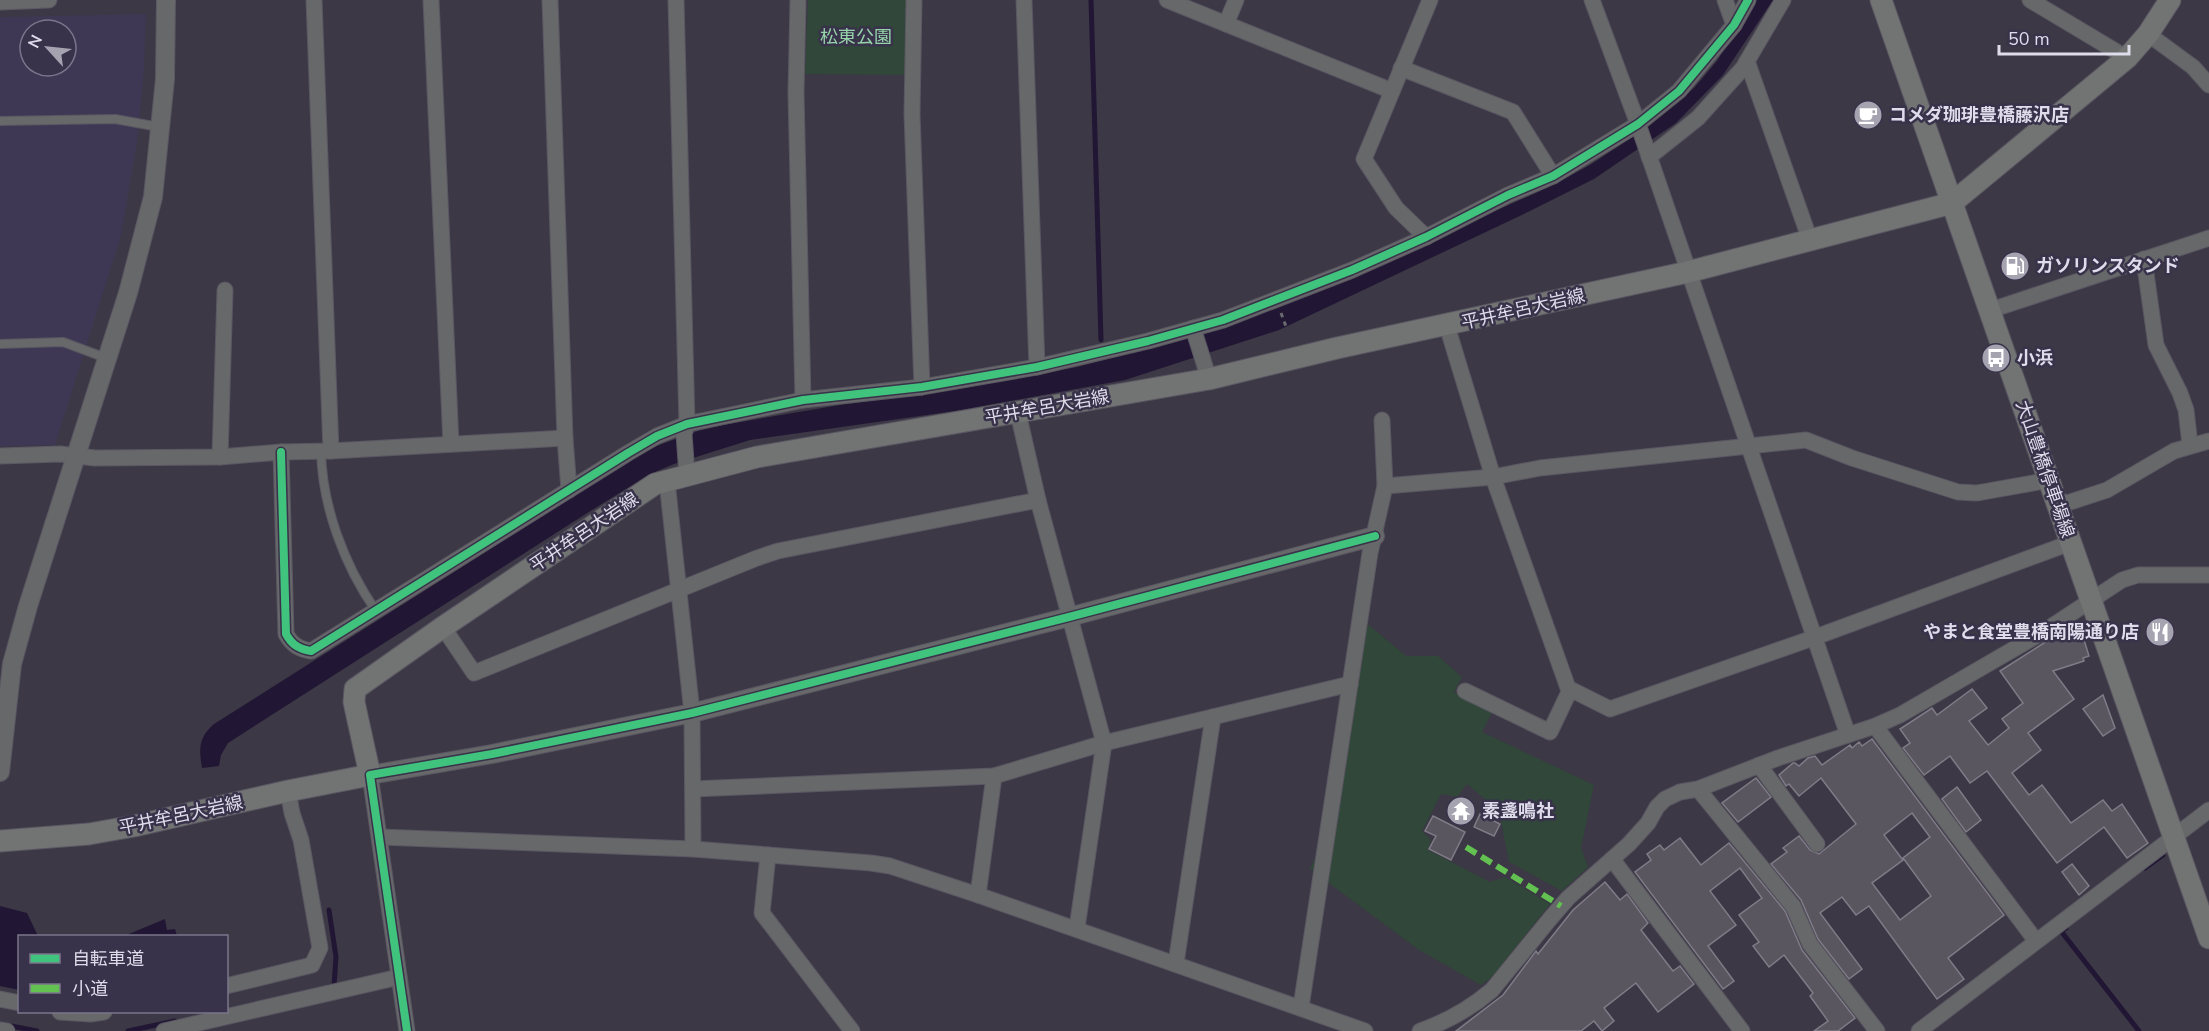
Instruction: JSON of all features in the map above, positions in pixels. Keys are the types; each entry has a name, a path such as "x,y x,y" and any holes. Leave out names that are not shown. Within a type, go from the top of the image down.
{"main road":[{"name":"大山豊橋停車場線","path":"1882,0 2209,938"},
{"name":"平井牟呂大岩線","path":"0,841 112,830 370,775 354,702 355,689 655,484 680,473 758,457 1018,412 1206,370 1337,348 1447,326 1688,272 1952,203 2127,58 2148,34 2170,0"}],"street":[{"path":"0,2 49,0"},
{"path":"0,772 6,664 28,606 128,293 153,197 165,79 166,0"},
{"path":"314,0 326,451"},
{"path":"431,0 451,444"},
{"path":"550,0 565,438 569,490"},
{"path":"676,0 686,429 680,473 678,591 692,713 693,849"},
{"path":"798,0 796,105 803,400"},
{"path":"914,0 912,114 922,387"},
{"path":"1024,0 1037,368"},
{"path":"1167,0 1392,91"},
{"path":"1226,24 1236,0"},
{"path":"1426,237 1396,208 1364,159 1430,0"},
{"path":"1592,0 1638,124 1812,638 1848,735"},
{"path":"1725,0 1734,25"},
{"path":"281,452 286,634 290,642 302,650 311,651 657,436 803,400 922,387 1037,368 1193,328 1281,299 1426,237 1508,195 1553,176 1638,124 1679,91 1734,25 1748,0"},
{"path":"1649,157 1698,118 1747,61 1783,0"},
{"path":"2030,0 2127,58"},
{"path":"2148,34 2193,67 2209,84"},
{"path":"1747,61 1810,240"},
{"path":"1401,68 1513,112 1553,176"},
{"path":"1991,310 2209,238"},
{"path":"2144,259 2156,345 2184,402 2190,445"},
{"path":"220,457 225,291"},
{"path":"1447,326 1493,477 1568,688 1610,709 2070,543"},
{"path":"1193,328 1206,370"},
{"path":"1018,412 1038,500 1104,743 1077,928"},
{"path":"1301,1007 1350,684 1385,486 1382,420"},
{"path":"0,456 60,454 95,458 220,457 565,438"},
{"path":"1385,486 1493,477 1540,468 1806,440 1863,462 1958,492 1977,493 2050,480"},
{"path":"2058,506 2107,490 2174,451 2209,441"},
{"path":"443,627 474,673 778,551 1038,500"},
{"path":"406,1031 370,775 492,754 692,713 1375,536"},
{"path":"1420,1031 1447,1020 1481,1000 1492,990 1568,898 1648,824 1657,807 1665,799 1875,726 1900,715 2092,601 2122,580 2138,575 2209,575"},
{"path":"693,789 994,776 1104,743 1350,684"},
{"path":"1465,691 1550,732 1570,690"},
{"path":"1176,963 1213,717"},
{"path":"1875,726 2036,941"},
{"path":"1759,765 1817,844"},
{"path":"978,895 994,776"},
{"path":"1698,789 1793,906 1810,944 1877,1031"},
{"path":"228,986 312,965 320,948 301,840 288,791"},
{"path":"1919,1031 2209,810"},
{"path":"380,837 693,849 890,866 1077,928 1365,1031"},
{"path":"768,855 762,914 852,1031"},
{"path":"1612,859 1742,1031"},
{"path":"164,1031 399,977"},
{"path":"0,999 18,1003"},
{"path":"0,1030 7,1031"}],"lane":[{"path":"0,121 115,119 160,128"},
{"path":"0,344 63,342 106,358"},
{"path":"326,451 321,477 328,508 352,568 376,611"}],"shaded area":[{"path":"1755,0 1773,0 1723,75 1676,123 1594,179 1530,211 1279,330 1125,380 955,411 750,440 650,474 228,743 221,755 219,766 202,768 200,755 202,739 214,724 648,449 698,431 723,425 840,405 953,390 1077,367 1155,347 1373,265 1547,188 1590,165 1643,130 1694,88 1717,61"},
{"path":"146,14 144,70 137,142 121,236 55,445 0,446 0,17"},
{"path":"0,906 27,913 38,935 18,935 18,990 0,986"},
{"path":"165,919 167,930 175,929 177,935 126,935"}],"green space":[{"name":"松東公園","path":"808,0 906,0 905,75 805,74"},
{"name":"素盞鳴社","path":"1369,625 1406,656 1438,656 1462,677 1454,692 1492,712 1482,732 1594,785 1581,848 1588,867 1562,891 1509,862 1499,811 1467,784 1457,797 1441,794 1422,831 1431,840 1428,850 1490,882 1505,877 1550,904 1492,977 1481,985 1419,950 1310,869 1327,831 1360,633"}],"building":[{"path":"2081,630 2089,656 2083,658 2084,661 2053,671 2074,699 2028,733 2041,750 2012,773 2029,795 2042,785 2071,823 2103,800 2112,811 2122,804 2148,843 2127,858 2104,827 2057,863 1987,771 1970,783 1950,756 1924,775 1903,748 1910,743 1900,729 1932,708 1937,715 1972,689 1987,708 1969,721 1988,745 2009,728 2002,719 2023,703 2000,671 2047,641"},
{"path":"2103,695 2115,728 2103,736 2083,709"},
{"path":"1872,739 2004,915 1948,958 1964,979 1937,999 1869,906 1856,915 1842,897 1820,913 1862,969 1849,979 1818,939 1801,900 1771,864 1787,852 1783,848 1799,836 1810,850 1819,854 1856,824 1821,778 1799,796 1789,784 1786,786 1779,775 1793,763 1799,766 1808,758 1815,756 1822,765 1850,745 1852,748 1859,742 1862,746","holes":["1912,813 1930,837 1903,858 1931,896 1900,920 1872,883 1903,860 1884,835"]},
{"path":"1756,778 1771,797 1738,822 1722,803"},
{"path":"1957,787 1981,820 1966,832 1942,799"},
{"path":"1480,814 1500,824 1494,836 1474,827"},
{"path":"1433,816 1465,832 1451,860 1429,849 1436,836 1425,831"},
{"path":"1680,838 1701,865 1729,843 1785,911 1802,950 1855,1018 1838,1031 1814,1031 1828,1021 1810,996 1813,993 1784,955 1769,967 1753,946 1759,942 1739,915 1762,898 1740,868 1710,891 1736,925 1708,946 1734,981 1723,989 1635,872 1651,860 1647,854 1660,845 1664,850"},
{"path":"2072,864 2089,886 2079,895 2062,872"},
{"path":"1605,882 1620,900 1627,894 1648,923 1641,930 1673,971 1680,966 1694,984 1658,1012 1636,983 1604,1008 1614,1021 1602,1031 1594,1021 1581,1031 1456,1031 1503,995 1536,951 1538,954 1573,910"}],"waterway":[{"path":"1091,0 1101,340"},
{"path":"2145,868 2163,855"},
{"path":"329,910 336,957 334,986 329,987"},
{"path":"2066,928 2061,931 2139,1031"},
{"path":"128,1031 175,1021"},
{"path":"6,1025 37,1031"}],"marked path":[{"path":"1466,847 1561,906"}],"cycle path":[{"path":"281,452 286,634 296,646 311,651 628,453 657,436 687,424 803,400 922,387 1037,367 1148,341 1223,320 1352,270 1426,237 1508,195 1553,176 1638,124 1679,91 1734,25 1748,0"},
{"path":"407,1031 370,775 492,754 692,713 1375,536"}],"place":[{"name":"コメダ珈琲豊橋藤沢店","path":"1868,115"},
{"name":"ガソリンスタンド","path":"2015,266"},
{"name":"小浜","path":"1996,358"},
{"name":"やまと食堂豊橋南陽通り店","path":"2160,632"},
{"name":"素盞鳴社","path":"1461,811"}]}
